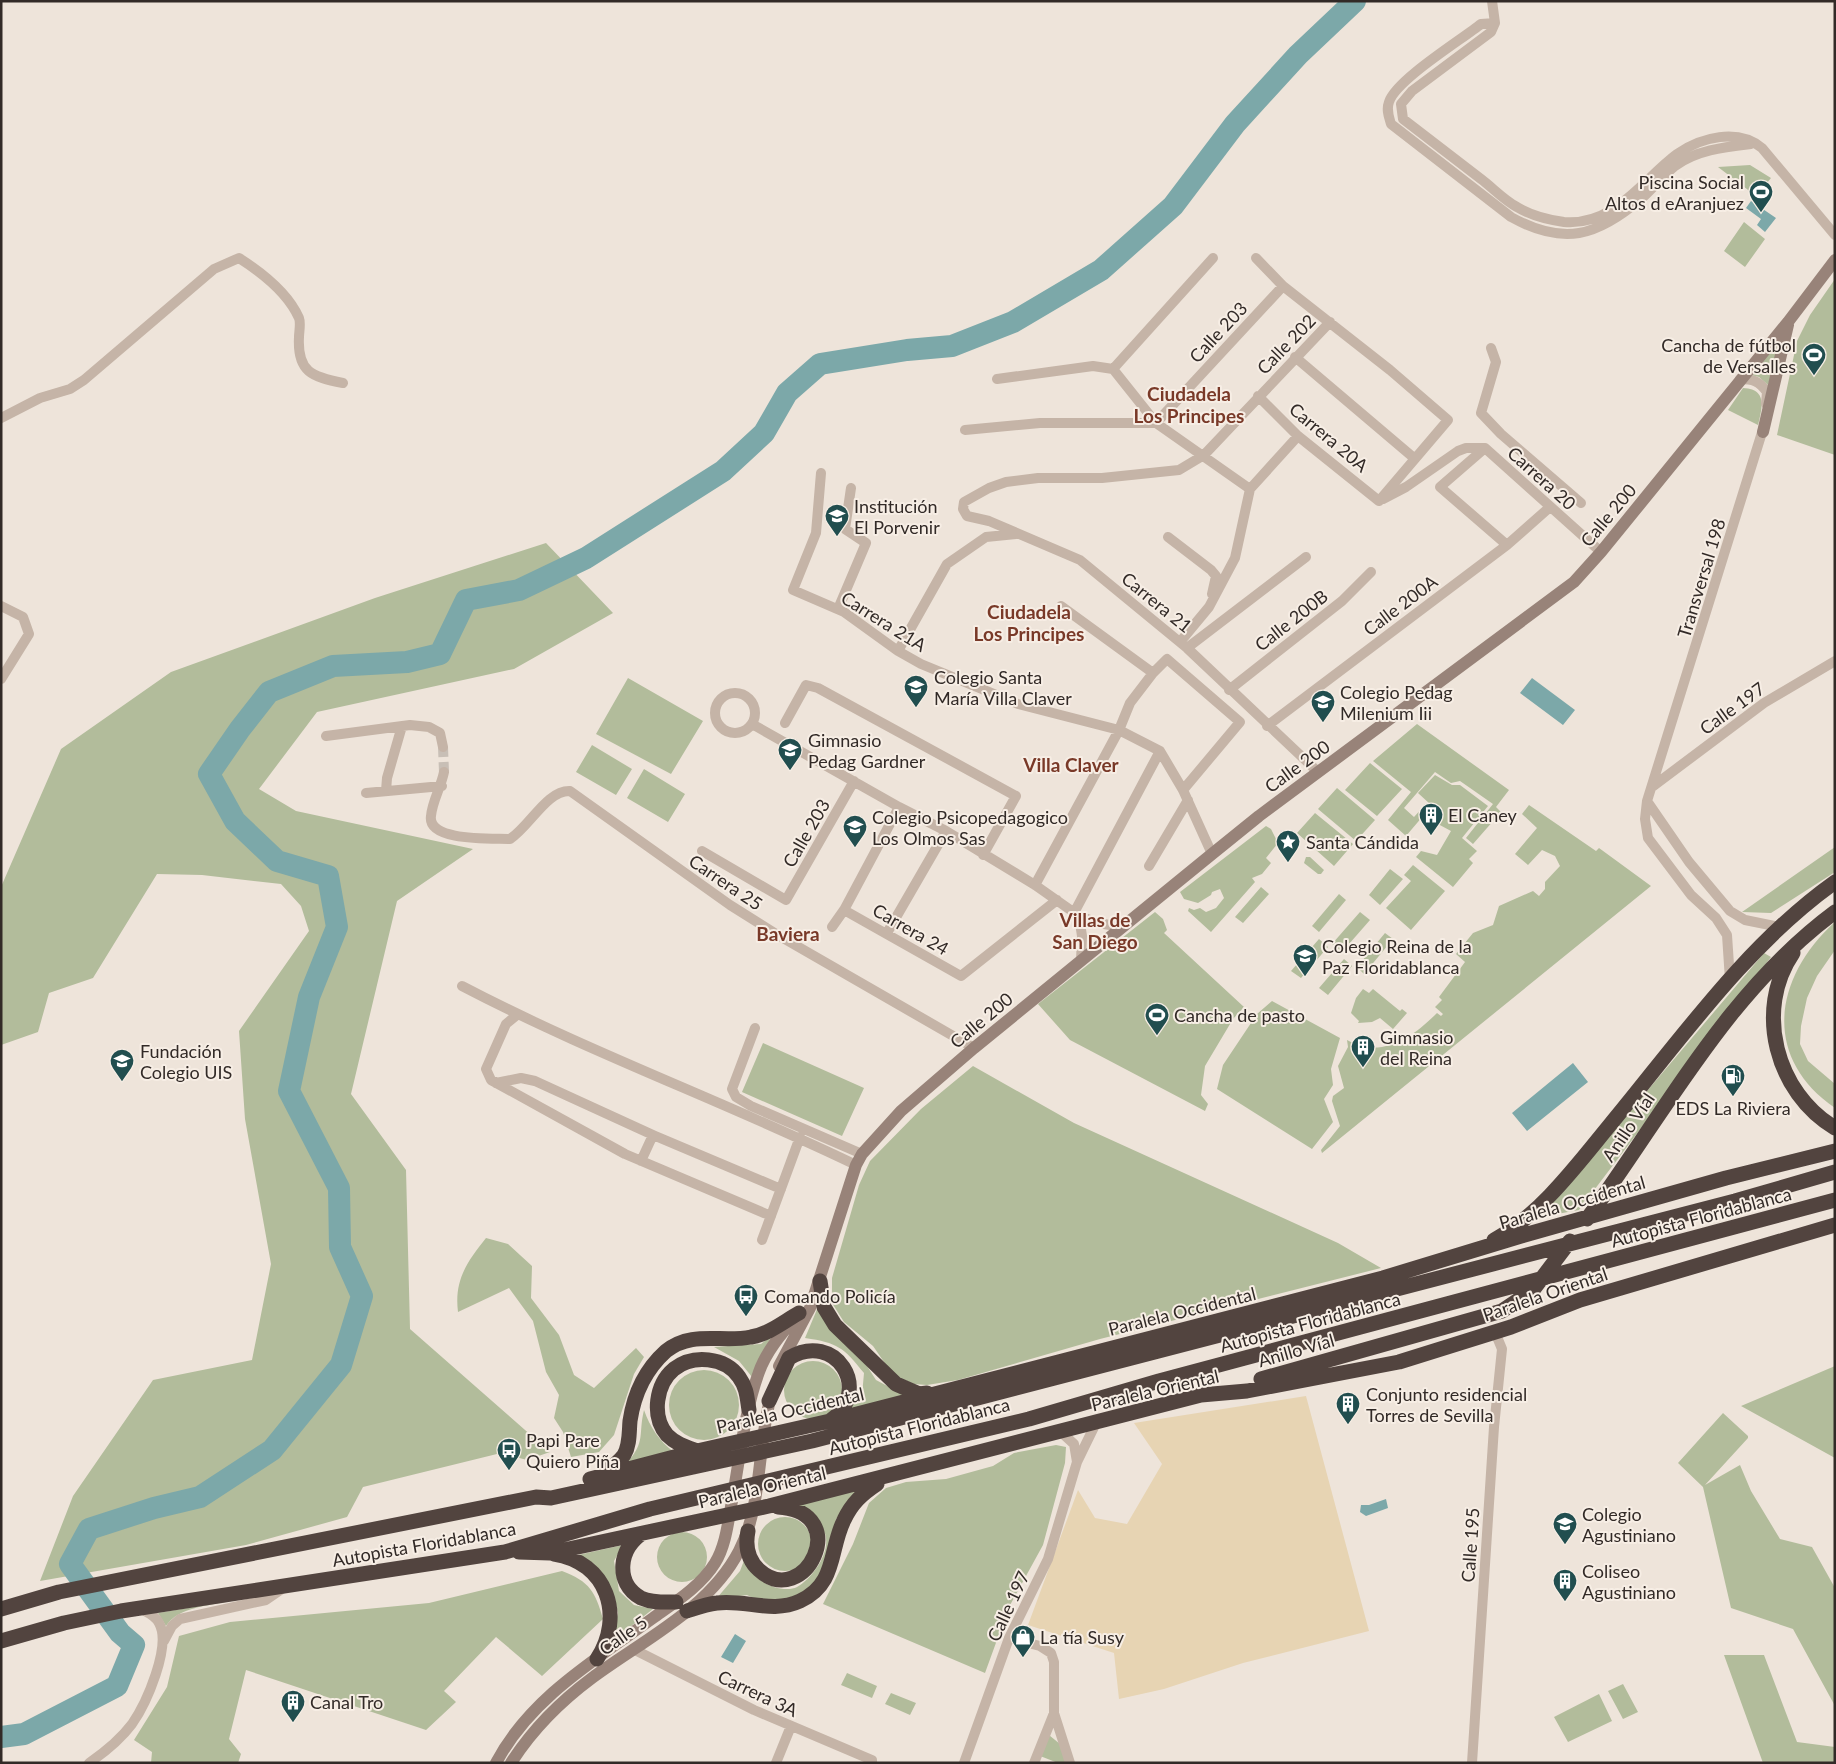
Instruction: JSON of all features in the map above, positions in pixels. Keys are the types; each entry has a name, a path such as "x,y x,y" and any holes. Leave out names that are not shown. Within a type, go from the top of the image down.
{"highway":[{"name":"Anillo Víal","path":"1478,1249 1498,1238 1561,1183 1730,980 1780,927 1835,882"},
{"name":"Anillo Víal","path":"1202,1395 1482,1318 1511,1306 1532,1290 1544,1278 1612,1185 1655,1119 1725,1021 1764,974 1835,912"},
{"path":"1809,933 1791,956 1780,982 1774,1010 1776,1043 1781,1065 1797,1094 1812,1110 1835,1128"},
{"name":"Paralela Occidental","path":"536,1496 593,1478 697,1451 830,1421 1384,1278 1726,1178 1835,1150"},
{"name":"Autopista Floridablanca","path":"1,1609 59,1592 536,1496 551,1498 812,1441 1726,1203 1835,1172"},
{"name":"Autopista Floridablanca","path":"1,1640 64,1623 121,1611 141,1610 505,1552 650,1509 1029,1418 1197,1371 1835,1200"},
{"name":"Paralela Oriental","path":"505,1552 550,1553 769,1506 886,1478 1202,1395 1247,1391 1399,1362 1495,1332 1580,1300 1835,1225"},
{"path":"820,1281 824,1307 832,1322 885,1375 896,1384 919,1394 938,1393"},
{"path":"593,1478 614,1466 624,1454 628,1444 631,1414 639,1390 650,1369 670,1348 683,1341 696,1338 743,1339 755,1336 799,1313"},
{"path":"769,1400 789,1358 805,1351 823,1352 838,1360 848,1375 850,1384 843,1409 830,1421"},
{"path":"697,1451 680,1445 666,1434 658,1418 657,1400 663,1383 674,1369 690,1361 708,1360 725,1365 739,1376 747,1392 748,1410"},
{"path":"950,1460 1029,1418"},
{"path":"652,1530 638,1537 627,1548 622,1563 624,1579 633,1592 646,1600 682,1606 716,1603 776,1607 792,1604 807,1597 828,1574 841,1527 851,1506 860,1496 886,1478"},
{"path":"748,1531 746,1540 750,1558 755,1566 770,1577 779,1579 797,1576 811,1564 816,1556 818,1538 811,1521 797,1510 769,1506"},
{"path":"550,1553 574,1560 586,1566 602,1586 608,1598 611,1623 604,1648 597,1659"}],"main road":[{"name":"Calle 200","path":"748,1531 769,1400 780,1364 804,1322 820,1281 859,1159 901,1111 1122,926 1318,772 1574,582 1601,552 1788,322 1835,260"},
{"path":"1763,432 1788,322"},
{"name":"Calle 200","path":"726,1534 748,1410 759,1370 775,1344 799,1313 820,1281"},
{"name":"Calle 5","path":"496,1763 504,1748 540,1702 597,1659 682,1606 724,1577 748,1531"},
{"name":"Calle 5","path":"511,1763 541,1724 564,1701 633,1649 682,1606 715,1563 726,1534"}],"street":[{"path":"1492,1 1495,23 1491,32 1412,91 1401,104 1403,119 1517,207 1540,216 1564,222 1588,221 1619,205 1643,187 1678,153 1706,140 1732,136 1756,143 1835,235"},
{"path":"1495,23 1482,24 1404,82 1389,101 1387,114 1392,124 1511,217 1532,228 1558,235 1584,234 1617,217 1641,198 1675,166 1702,152 1756,143"},
{"path":"1,418 40,398 70,389 84,380 214,269 239,258 257,268 290,304 300,320 299,358 307,372 321,379 343,383"},
{"path":"1113,369 1213,258"},
{"path":"1256,258 1283,286 1330,322 1448,420 1379,501"},
{"name":"Calle 203","path":"1156,423 1283,286"},
{"name":"Calle 202","path":"1017,534 989,521 967,516 963,508 964,502 989,488 1006,482 1038,478 1102,478 1179,470 1204,455 1330,322"},
{"path":"1491,348 1496,362 1481,412 1501,434 1581,503"},
{"path":"1295,357 1414,458"},
{"path":"997,379 1078,367 1093,366 1113,369 1156,423 1250,489"},
{"name":"Transversal 198","path":"1730,980 1727,934 1716,918 1690,895 1648,838 1645,819 1647,801 1763,432 1767,392 1758,382 1740,379"},
{"name":"Carrera 20A","path":"1258,396 1298,436 1379,501"},
{"path":"965,430 1040,423 1156,423"},
{"path":"1183,645 1209,607 1235,558 1250,489 1298,436"},
{"path":"1379,501 1406,487 1458,451 1466,448 1485,448"},
{"path":"1485,448 1440,487 1507,544"},
{"name":"Carrera 20","path":"1485,448 1601,552"},
{"name":"Carrera 21A","path":"821,473 816,533 793,590 838,609 898,651 921,664 1018,704 1119,730 1160,751"},
{"path":"838,609 866,543 844,529 850,488"},
{"name":"Calle 200A","path":"1267,726 1507,544 1550,507"},
{"name":"Carrera 21","path":"898,651 947,564 986,537 1017,534 1080,560 1183,645 1318,772"},
{"path":"1168,537 1216,576 1209,607"},
{"path":"1183,645 1306,557"},
{"name":"Calle 200B","path":"1229,690 1342,601 1371,572"},
{"path":"1,606 23,617 28,634 1,679"},
{"path":"1061,606 1153,673"},
{"path":"1035,885 1119,730 1130,703 1153,673 1167,659 1240,722 1183,790"},
{"name":"Calle 197","path":"1652,787 1764,703 1835,661"},
{"path":"785,723 806,685 818,688 1016,796 983,855"},
{"path":"737,693 749,698 755,711 752,724 742,732 736,733 723,730 715,713 719,701 730,694 737,693"},
{"path":"752,724 899,807 946,831 1035,885 1077,914 1098,923 1122,926"},
{"path":"326,736 402,726 429,727 440,733 443,747"},
{"path":"386,791 387,778 402,726"},
{"path":"1160,751 1183,790 1212,854"},
{"path":"1081,961 1082,936 1077,914 1160,751"},
{"path":"366,793 442,786 444,772"},
{"name":"Calle 203","path":"702,851 786,900 854,781"},
{"name":"Carrera 25","path":"442,786 430,818 433,826 441,832 453,836 501,838 510,838 517,834 560,791 570,791 738,910 974,1048"},
{"path":"1149,866 1188,800"},
{"path":"1647,801 1689,862 1730,911 1744,920 1780,927"},
{"path":"832,927 844,910 899,807"},
{"path":"887,933 946,831"},
{"name":"Carrera 24","path":"844,910 961,976 1057,900"},
{"path":"462,986 517,1015 800,1138 859,1159"},
{"path":"517,1015 506,1024 486,1069 491,1080 496,1084 641,1161 771,1216"},
{"path":"754,1028 732,1089 736,1097 859,1159"},
{"path":"496,1084 521,1078 535,1080 653,1135 780,1189"},
{"path":"641,1161 653,1135"},
{"path":"762,1240 800,1138"},
{"name":"Calle 195","path":"1472,1763 1494,1427 1502,1349 1495,1332"},
{"name":"Calle 197","path":"964,1763 1008,1638 1048,1559 1078,1462 1096,1423"},
{"path":"1061,1432 1074,1444 1078,1462"},
{"path":"161,1646 172,1626 180,1619 266,1600 286,1586"},
{"path":"89,1763 117,1741 143,1707 154,1681 163,1634 159,1622 153,1615 141,1610"},
{"path":"1008,1638 1040,1646 1051,1653 1054,1662 1054,1713 1060,1739 1070,1763"},
{"name":"Carrera 3A","path":"633,1649 754,1710 875,1762"},
{"path":"1034,1763 1054,1713"},
{"path":"776,1763 791,1726"}],"green space":[{"path":"1750,165 1771,178 1756,196 1718,167"},
{"path":"1744,222 1765,239 1745,267 1724,251"},
{"path":"1835,279 1835,455 1777,435 1797,341 1810,315"},
{"path":"1783,339 1768,385 1759,377 1747,374"},
{"path":"1743,388 1751,389 1760,396 1762,406 1758,425 1728,410"},
{"path":"546,543 613,613 514,669 317,712 259,789 296,811 473,849 397,901 351,1094 406,1170 410,1329 550,1452 527,1460 501,1453 363,1487 347,1517 246,1545 40,1581 73,1496 153,1380 252,1360 271,1264 245,1119 239,1031 309,931 301,906 281,884 202,875 157,874 93,978 49,993 38,1032 1,1045 1,887 61,749 171,672 375,598"},
{"path":"628,678 703,721 671,774 596,734"},
{"path":"1417,724 1509,790 1496,807 1501,812 1473,844 1466,838 1493,804 1460,781 1451,783 1435,772 1404,808 1414,817 1424,806 1430,804 1418,793 1435,775 1452,785 1460,785 1488,806 1462,838 1477,851 1469,859 1473,863 1453,887 1416,857 1421,851 1437,855 1451,831 1423,816 1406,836 1388,820 1411,792 1373,761"},
{"path":"592,745 632,769 616,795 576,772"},
{"path":"1370,763 1402,789 1377,816 1345,790"},
{"path":"644,769 685,794 668,822 627,798"},
{"path":"1337,788 1375,820 1356,841 1318,809"},
{"path":"1529,805 1596,851 1599,848 1651,886 1322,1153 1321,1150 1340,1126 1332,1101 1333,1096 1344,1088 1338,1066 1348,1047 1347,1040 1360,1046 1384,1047 1396,1043 1418,1030 1437,1013 1441,1016 1443,1014 1435,1007 1442,1000 1439,997 1465,962 1456,954 1473,933 1493,925 1499,906 1533,891 1539,896 1545,889 1545,882 1560,866 1555,856 1542,850 1528,865 1515,854 1537,828 1522,814"},
{"path":"1315,813 1353,844 1334,866 1297,833"},
{"path":"1266,826 1271,829 1278,843 1266,858 1271,863 1262,874 1252,878 1255,882 1211,932 1188,911 1189,908 1194,910 1200,908 1206,912 1216,908 1224,898 1220,889 1212,892 1211,895 1198,903 1184,899 1180,892"},
{"path":"1835,847 1835,872 1771,913 1742,912"},
{"path":"1306,857 1310,857 1324,870 1321,874 1318,874 1304,863"},
{"path":"1413,865 1445,891 1411,930 1386,908 1411,881 1404,875"},
{"path":"1390,869 1403,879 1380,905 1369,895"},
{"path":"1261,887 1269,894 1243,923 1235,917"},
{"path":"1339,894 1346,900 1319,932 1312,926"},
{"path":"1155,912 1163,919 1167,930 1164,933 1244,1007 1233,1019 1205,1066 1201,1095 1208,1104 1205,1111 1070,1040 1038,1004"},
{"path":"1360,912 1370,920 1342,952 1332,944"},
{"path":"1835,922 1835,950 1817,976 1807,998 1801,1026 1800,1044 1808,1061 1835,1084 1835,1108 1811,1088 1795,1065 1786,1041 1784,1016 1789,992 1799,967 1814,944"},
{"path":"1385,933 1393,939 1364,974 1357,967"},
{"path":"1319,939 1328,947 1301,978 1291,971"},
{"path":"1764,953 1771,957 1579,1210 1535,1218 1575,1176"},
{"path":"1344,959 1352,966 1328,995 1319,988"},
{"path":"1363,989 1369,993 1373,989 1400,1011 1402,1009 1407,1013 1393,1029 1380,1018 1372,1022 1358,1023 1359,1021 1351,1013 1356,998"},
{"path":"1272,1001 1340,1038 1331,1069 1333,1085 1324,1099 1333,1122 1312,1149 1217,1089 1223,1065 1257,1014"},
{"path":"763,1043 864,1088 842,1136 742,1092"},
{"path":"973,1066 1074,1123 1338,1243 1381,1268 1100,1339 958,1380 927,1385 914,1384 893,1375 873,1346 844,1322 832,1303 832,1278 859,1185 870,1161 921,1109"},
{"path":"486,1238 508,1244 532,1266 531,1298 559,1335 574,1375 594,1388 636,1348 644,1357 634,1374 614,1435 599,1452 571,1457 563,1432 554,1418 559,1395 546,1372 533,1321 509,1288 458,1312 458,1290 463,1272"},
{"path":"818,1307 865,1363 876,1380 906,1396 848,1410 862,1395 864,1373 851,1357 833,1344 805,1338"},
{"path":"772,1335 752,1377 739,1361 714,1347 761,1344"},
{"path":"813,1361 824,1363 837,1374 842,1390 840,1401 829,1414 813,1419 802,1417 789,1406 784,1390 786,1379 797,1366"},
{"path":"1835,1366 1835,1458 1741,1406"},
{"path":"697,1370 711,1370 724,1376 733,1385 739,1398 737,1418 729,1430 711,1440 697,1440 684,1434 675,1425 669,1412 669,1398 675,1385 684,1376"},
{"path":"644,1410 656,1433 674,1452 627,1463 639,1443"},
{"path":"1723,1413 1748,1438 1705,1485 1740,1465 1751,1491 1780,1539 1812,1547 1835,1588 1835,1706 1793,1629 1731,1608 1703,1487 1678,1463"},
{"path":"1056,1445 1066,1447 1065,1463 1043,1545 1009,1607 985,1673 823,1604 853,1544 869,1503 886,1488 906,1482 946,1479 993,1466 1014,1453"},
{"path":"860,1490 836,1519 829,1564 812,1587 793,1600 764,1603 747,1595 716,1599 740,1571 745,1558 755,1575 769,1585 792,1589 803,1583 820,1563 824,1555 826,1538 818,1522 792,1504"},
{"path":"785,1517 795,1519 804,1525 810,1534 812,1544 810,1554 804,1563 795,1569 785,1571 775,1569 766,1563 760,1554 758,1544 760,1534 766,1525 775,1519"},
{"path":"677,1532 687,1532 700,1539 707,1552 707,1562 700,1575 687,1582 677,1582 668,1578 661,1571 657,1562 657,1552 661,1543 668,1536"},
{"path":"623,1545 614,1561 619,1591 634,1605 653,1609 612,1641 618,1613 615,1600 607,1580 593,1563 578,1555"},
{"path":"562,1571 579,1579 590,1589 594,1594 603,1619 542,1676 496,1637 444,1691 456,1702 426,1730 246,1670 229,1739 241,1754 238,1763 151,1763 152,1752 134,1740 167,1687 179,1636 230,1622 429,1603"},
{"path":"230,1601 186,1611 171,1620 166,1626 158,1613"},
{"path":"1724,1655 1764,1655 1797,1742 1835,1747 1835,1763 1763,1763"},
{"path":"847,1673 877,1686 872,1698 841,1685"},
{"path":"1623,1684 1638,1712 1623,1719 1608,1691"},
{"path":"891,1693 916,1703 910,1715 885,1704"},
{"path":"1599,1694 1612,1721 1568,1742 1554,1717"},
{"path":"1044,1731 1060,1744 1066,1763 1058,1763 1035,1754"}],"sand":[{"path":"1306,1396 1369,1631 1243,1663 1164,1689 1119,1699 1114,1653 1028,1625 1078,1490 1095,1518 1127,1524 1162,1464 1134,1423"}],"water":[{"name":"Piscina Social Altos d eAranjuez","path":"1751,201 1776,218 1765,232 1757,225 1761,219 1746,208"},
{"path":"1532,678 1575,710 1563,725 1520,693"},
{"path":"1573,1063 1588,1082 1527,1131 1512,1113"},
{"path":"1386,1499 1388,1508 1366,1516 1360,1512 1361,1505 1369,1505"},
{"path":"735,1634 746,1641 733,1663 721,1657"}],"waterway":[{"path":"1,1737 24,1734 117,1686 134,1645 120,1633 70,1564 89,1529 154,1508 200,1497 272,1450 341,1365 362,1296 340,1247 339,1188 289,1091 309,997 337,927 328,876 277,861 235,821 209,774 240,729 269,692 333,666 407,662 440,654 466,600 519,590 586,558 723,471 764,433 787,393 820,364 907,350 952,346 1013,322 1101,270 1173,206 1235,124 1298,55 1355,1"}],"tunnel":[{"path":"443,747 444,772"}],"place":[{"name":"Piscina Social Altos d eAranjuez","path":"1761,213"},
{"name":"Cancha de fútbol de Versalles","path":"1814,376"},
{"name":"Institución El Porvenir","path":"837,537"},
{"name":"Colegio Santa María Villa Claver","path":"916,708"},
{"name":"Colegio Pedag Milenium Iii","path":"1323,723"},
{"name":"Gimnasio Pedag Gardner","path":"790,771"},
{"name":"El Caney","path":"1431,836"},
{"name":"Colegio Psicopedagogico Los Olmos Sas","path":"855,848"},
{"name":"Santa Cándida","path":"1288,863"},
{"name":"Colegio Reina de la Paz Floridablanca","path":"1305,977"},
{"name":"Cancha de pasto","path":"1157,1036"},
{"name":"Gimnasio del Reina","path":"1363,1068"},
{"name":"Fundación Colegio UIS","path":"122,1082"},
{"name":"EDS La Riviera","path":"1733,1097"},
{"name":"Comando Policía","path":"746,1317"},
{"name":"Conjunto residencial Torres de Sevilla","path":"1348,1425"},
{"name":"Papi Pare Quiero Piña","path":"509,1471"},
{"name":"Colegio Agustiniano","path":"1565,1545"},
{"name":"Coliseo Agustiniano","path":"1565,1602"},
{"name":"La tía Susy","path":"1023,1658"},
{"name":"Canal Tro","path":"293,1723"}],"district":[{"name":"Ciudadela Los Principes","path":"1189,404"},
{"name":"Ciudadela Los Principes","path":"1029,622"},
{"name":"Villa Claver","path":"1071,764"},
{"name":"Villas de San Diego","path":"1095,930"},
{"name":"Baviera","path":"788,933"}]}
